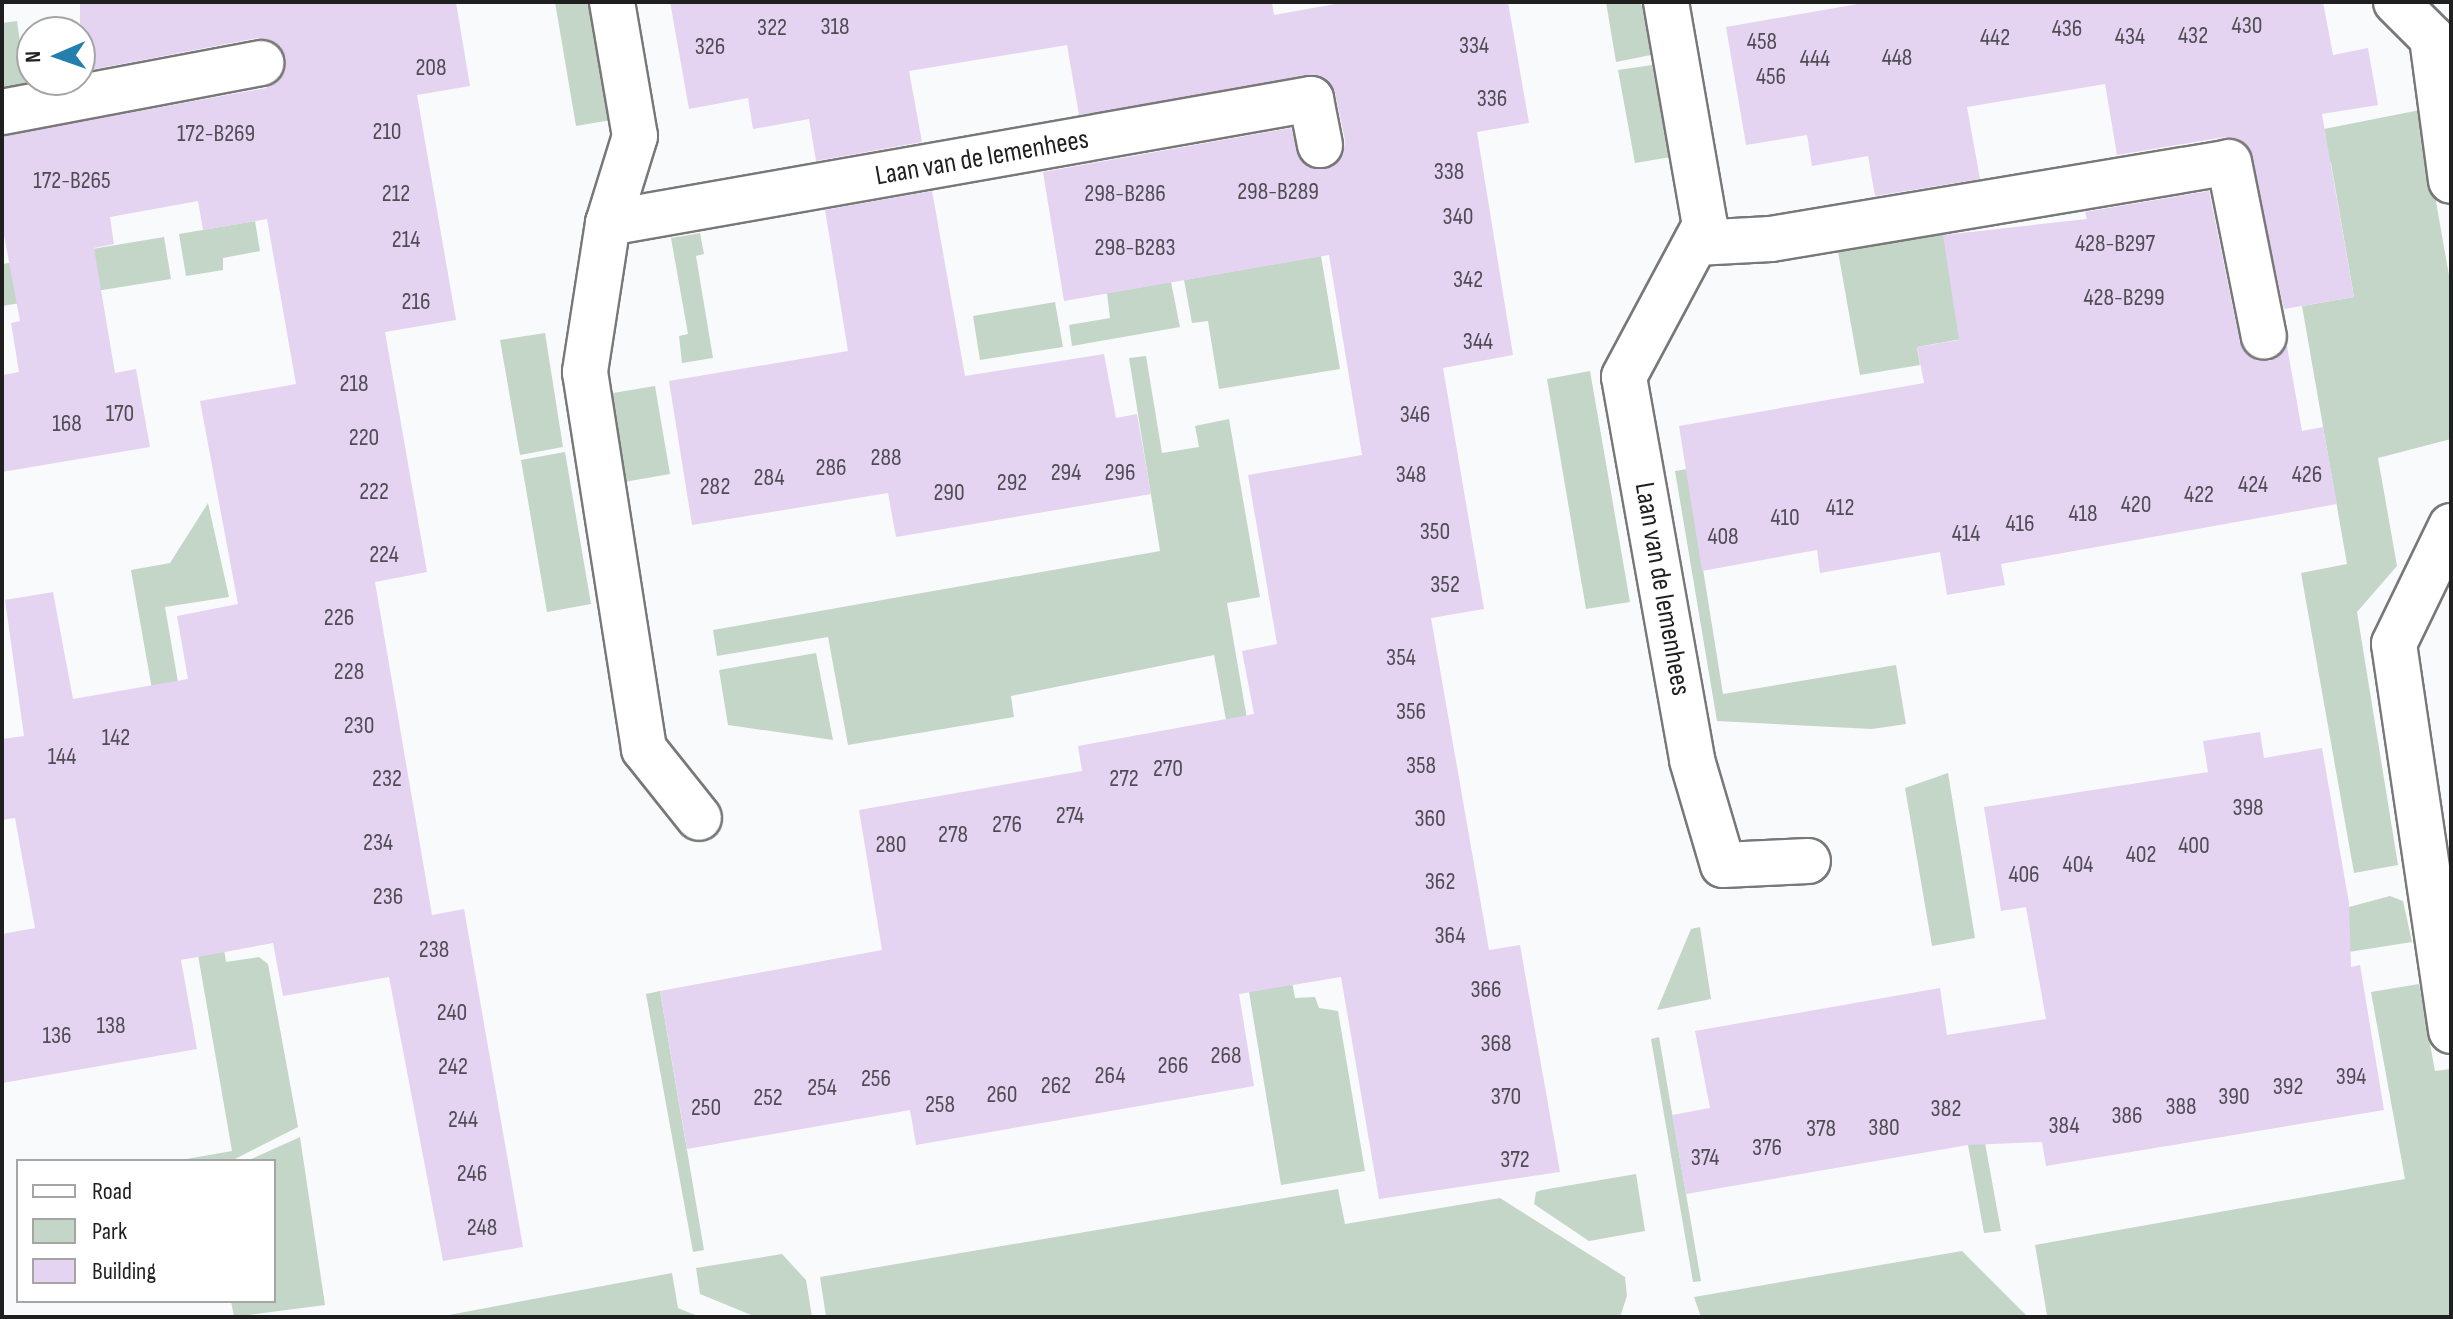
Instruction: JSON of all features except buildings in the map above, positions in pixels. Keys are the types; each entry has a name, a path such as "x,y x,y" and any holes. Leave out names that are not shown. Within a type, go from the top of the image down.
{"street":[{"path":"612,2 635,136 608,223 585,372 644,749 699,818"},
{"name":"Laan van de Iemenhees","path":"1666,2 1705,225 1624,377 1692,760 1723,865 1808,861"},
{"path":"2396,2 2441,37 2451,181"},
{"path":"2,112 261,63"},
{"name":"Laan van de Iemenhees","path":"608,223 1311,99 1320,145"},
{"path":"1696,243 1771,239 2229,162 2264,337"},
{"path":"2451,526 2394,644 2451,1031"}],"green space":[{"path":"555,2 591,2 611,120 576,126"},
{"path":"1606,2 1641,2 1651,55 1616,62"},
{"path":"16,21 16,93 2,96 2,23"},
{"path":"1652,65 1671,157 1635,163 1618,70"},
{"path":"2420,110 2451,287 2451,439 2378,458 2397,566 2357,612 2398,865 2354,873 2301,573 2347,564 2302,306 2354,297 2331,163 2273,139"},
{"path":"255,221 260,251 223,258 223,270 186,276 179,234"},
{"path":"1944,232 1962,339 1917,347 1920,365 1860,375 1837,246"},
{"path":"700,233 704,254 696,256 713,358 682,363 679,336 688,334 671,238"},
{"path":"164,237 171,279 2,306 2,264"},
{"path":"1321,256 1340,369 1219,389 1208,321 1192,323 1184,280"},
{"path":"1171,282 1180,327 1072,346 1069,325 1110,318 1107,293"},
{"path":"1055,302 1063,347 980,360 973,316"},
{"path":"545,333 563,447 520,455 500,340"},
{"path":"1146,356 1162,453 1199,447 1195,426 1229,419 1260,597 1227,603 1274,875 1255,877 1214,655 1011,696 1014,717 848,745 828,637 717,656 713,630 1160,551 1129,358"},
{"path":"1590,371 1630,602 1586,609 1547,379"},
{"path":"655,386 670,474 624,482 607,394"},
{"path":"565,452 591,604 547,612 521,460"},
{"path":"1687,469 1723,694 1896,665 1906,724 1872,729 1717,721 1675,471"},
{"path":"208,503 229,597 165,607 205,838 179,843 131,570 170,563"},
{"path":"816,653 833,740 728,725 719,670"},
{"path":"1948,773 1975,938 1932,946 1905,788"},
{"path":"2390,896 2403,901 2412,942 2298,960 2349,907"},
{"path":"216,898 226,962 259,957 268,964 298,1127 235,1159 186,1159 232,1151 189,903"},
{"path":"1700,927 1711,999 1657,1010 1691,929"},
{"path":"1283,932 1295,998 1315,997 1319,1008 1338,1011 1365,1171 1281,1185 1244,962"},
{"path":"2419,984 2435,1071 2451,1069 2451,1317 2047,1315 2035,1245 2405,1179 2371,992"},
{"path":"660,991 704,1250 693,1252 646,994"},
{"path":"1965,1033 2001,1231 1984,1233 1968,1145"},
{"path":"1659,1037 1701,1281 1693,1282 1651,1039"},
{"path":"300,1137 325,1305 234,1317 231,1303 276,1303 276,1159 251,1159"},
{"path":"1636,1174 1645,1231 1589,1241 1534,1204 1536,1192 1542,1190"},
{"path":"1338,1189 1345,1224 1500,1198 1625,1277 1627,1296 1620,1317 826,1317 820,1277"},
{"path":"1962,1251 2028,1317 1701,1317 1694,1297"},
{"path":"782,1254 806,1280 812,1317 756,1317 700,1294 696,1268"},
{"path":"672,1273 678,1308 700,1317 438,1317"}]}
